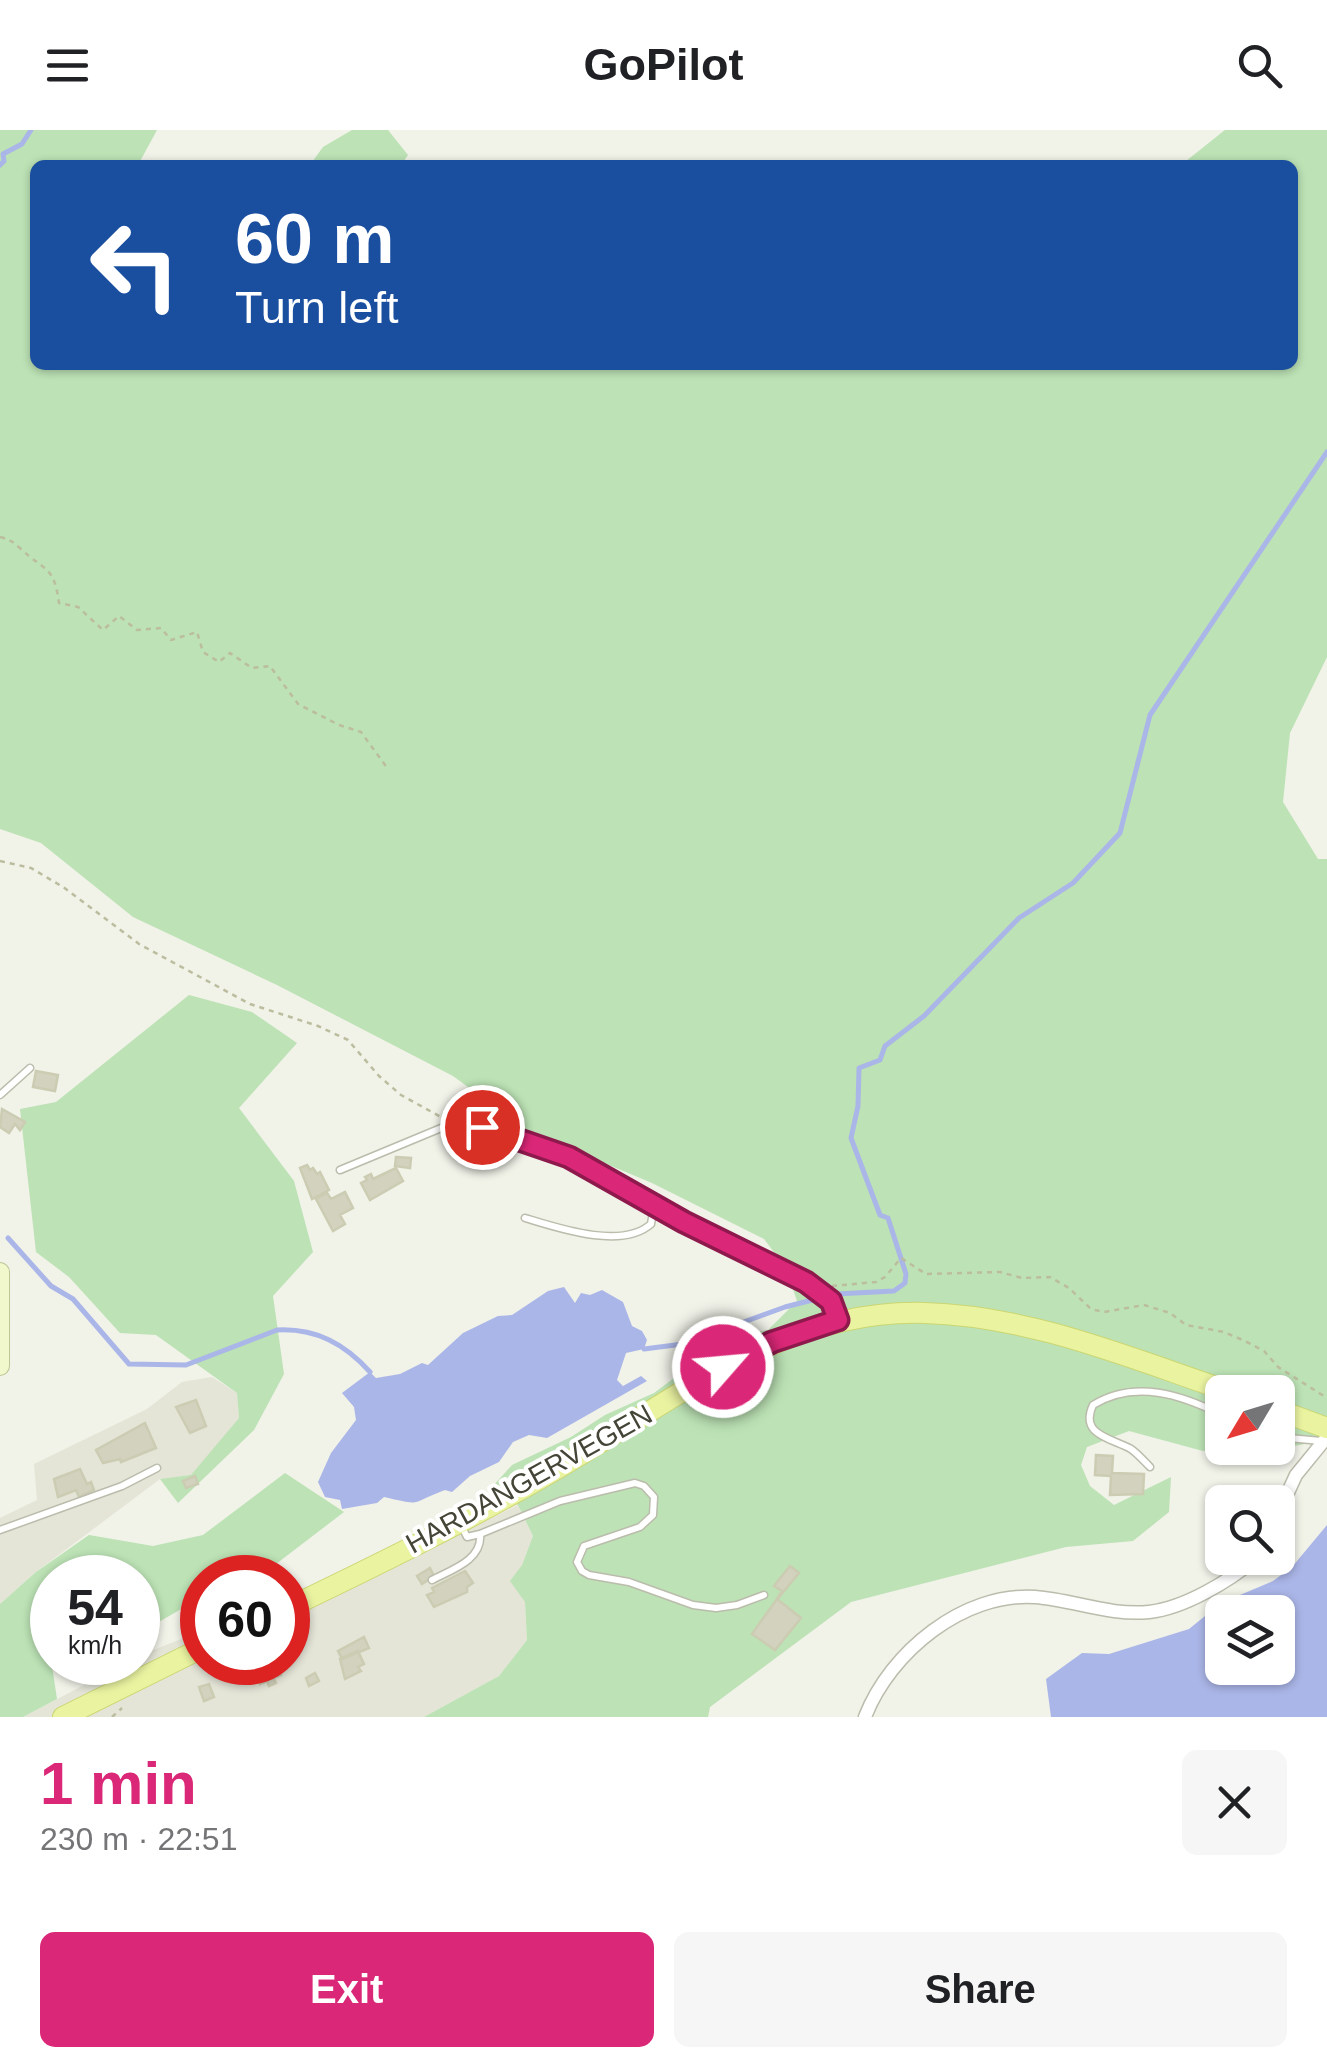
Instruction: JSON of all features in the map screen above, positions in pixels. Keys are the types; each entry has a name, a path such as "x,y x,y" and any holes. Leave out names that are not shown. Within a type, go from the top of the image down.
{"main road":[{"path":"0,1272 0,1366"},
{"name":"HARDANGERVEGEN","path":"310,1597 570,1462 750,1353 838,1320 924,1312 1000,1322 1058,1334 1205,1383"},
{"path":"1295,1419 1326,1435"},
{"path":"63,1717 180,1659"}],"street":[{"path":"1291,1485 1326,1435"},
{"path":"865,1717 874,1695 896,1665 974,1606 996,1599 1035,1598 1122,1613 1166,1609 1228,1575"}],"lane":[{"path":"0,1095 30,1068"},
{"path":"340,1170 458,1124 482,1127 569,1157 824,1294 838,1320"},
{"path":"524,1218 598,1236 635,1233 650,1224 654,1206"},
{"path":"1150,1467 1129,1448 1092,1429 1088,1418 1093,1405 1106,1398 1141,1392 1183,1396 1205,1407"},
{"path":"1295,1436 1326,1435"},
{"path":"0,1530 122,1486 157,1468"},
{"path":"459,1522 466,1537 480,1534 560,1500 635,1483 654,1497 653,1515 631,1531 584,1546 577,1562 582,1571 630,1582 693,1605 727,1607 764,1595"},
{"path":"432,1580 474,1555 480,1548 480,1534"}],"path":[{"path":"0,536 14,540 22,551 43,564 57,582 59,603 78,607 103,630 118,616 136,630 161,628 171,640 197,632 204,652 218,662 230,653 252,668 270,666 298,704 338,726 361,732 388,769"},
{"path":"0,860 30,868 155,954 250,1004 348,1040 401,1095 458,1124"},
{"path":"824,1294 829,1287 876,1282 901,1258 926,1274 1000,1272 1022,1278 1050,1277 1069,1288 1091,1309 1104,1312 1144,1304 1170,1313 1186,1325 1245,1340 1327,1398"}],"shaded area":[{"path":"212,1377 237,1393 239,1418 191,1476 160,1479 59,1555 30,1555 30,1577 0,1604 0,1518 37,1500 34,1464 147,1409 182,1382"},
{"path":"518,1505 533,1536 511,1581 525,1602 527,1640 499,1676 424,1717 23,1717 84,1685 160,1685 160,1647 180,1640 180,1685 310,1685 310,1590 429,1549"}],"green space":[{"path":"0,130 157,130 141,160 30,160 30,370 1298,370 1298,160 1187,160 1225,130 1327,130 1327,657 1290,733 1283,802 1318,859 1327,859 1327,1440 1295,1446 1295,1375 1205,1375 1205,1451 1129,1431 1087,1447 1081,1465 1090,1486 1114,1505 1171,1477 1169,1512 1133,1541 1066,1547 851,1602 710,1707 708,1717 424,1717 499,1676 527,1640 525,1602 510,1581 522,1565 533,1536 518,1505 492,1487 512,1465 654,1393 730,1336 768,1330 797,1301 786,1268 764,1239 652,1183 528,1131 453,1076 277,985 133,917 41,843 0,829"},
{"path":"352,130 388,130 408,155 404,160 314,160 323,147"},
{"path":"189,995 252,1012 297,1043 239,1108 294,1181 313,1252 273,1296 284,1374 254,1430 178,1503 160,1479 191,1475 239,1418 237,1393 156,1335 120,1333 69,1277 36,1252 20,1109 56,1102"},
{"path":"285,1473 344,1512 288,1555 180,1555 180,1610 160,1621 160,1555 60,1555 89,1535 153,1546 203,1535"},
{"path":"30,1577 30,1685 55,1685 57,1699 23,1717 0,1717 0,1604"}],"water":[{"path":"564,1287 575,1303 581,1293 590,1295 602,1290 623,1302 632,1326 642,1331 647,1340 644,1349 626,1353 617,1380 623,1386 641,1376 647,1381 547,1438 529,1435 513,1442 499,1462 470,1476 452,1492 445,1490 416,1502 384,1497 377,1503 342,1509 340,1500 325,1497 318,1482 331,1453 356,1420 354,1407 342,1393 370,1372 376,1378 400,1374 422,1363 428,1365 463,1333 498,1316 512,1315 548,1291"},
{"path":"1327,1525 1327,1717 1051,1717 1046,1679 1082,1653 1109,1654 1189,1629 1205,1616 1205,1685 1295,1685 1295,1595 1240,1595 1281,1575 1295,1575 1295,1563"}],"building":[{"path":"36,1071 58,1075 55,1091 33,1087"},
{"path":"2,1109 25,1122 20,1130 15,1124 9,1133 0,1127"},
{"path":"396,1157 411,1158 410,1168 395,1166"},
{"path":"307,1165 317,1174 320,1172 329,1190 312,1199 300,1168"},
{"path":"396,1168 403,1181 370,1200 361,1183 367,1180 365,1177 371,1174 373,1179"},
{"path":"345,1192 353,1208 340,1215 345,1224 333,1231 316,1199 327,1193 331,1199"},
{"path":"196,1400 206,1426 190,1433 176,1407"},
{"path":"145,1423 156,1448 121,1462 120,1459 103,1463 96,1450"},
{"path":"1096,1455 1113,1456 1112,1473 1144,1474 1143,1494 1110,1495 1111,1476 1095,1475"},
{"path":"80,1469 94,1490 79,1497 76,1490 58,1497 54,1479"},
{"path":"195,1476 198,1484 186,1488 183,1481"},
{"path":"790,1566 799,1573 775,1602 782,1591 774,1586"},
{"path":"430,1568 434,1576 422,1584 417,1576"},
{"path":"465,1571 473,1583 467,1592 434,1607 427,1595 434,1592 432,1588"},
{"path":"777,1599 801,1618 775,1650 752,1634"},
{"path":"364,1637 369,1648 342,1659 338,1651"},
{"path":"358,1651 364,1664 358,1667 361,1671 345,1679 340,1659"},
{"path":"315,1673 319,1681 309,1686 310,1676"},
{"path":"209,1685 214,1697 204,1701 199,1687"}],"waterway":[{"path":"0,165 3,154 22,144 31,130"},
{"path":"644,1349 683,1344 785,1307 836,1294 894,1291 905,1283 906,1274 888,1218 880,1215 851,1138 858,1106 859,1068 880,1060 885,1046 924,1016 1019,918 1073,883 1120,833 1150,715 1327,452"},
{"path":"8,1238 51,1286 73,1299 129,1364 186,1365 277,1330 291,1330 329,1340 370,1372"}],"route":[{"path":"482,1127 569,1157 714,1238 806,1282 831,1301 838,1320 772,1342 723,1367"}]}
